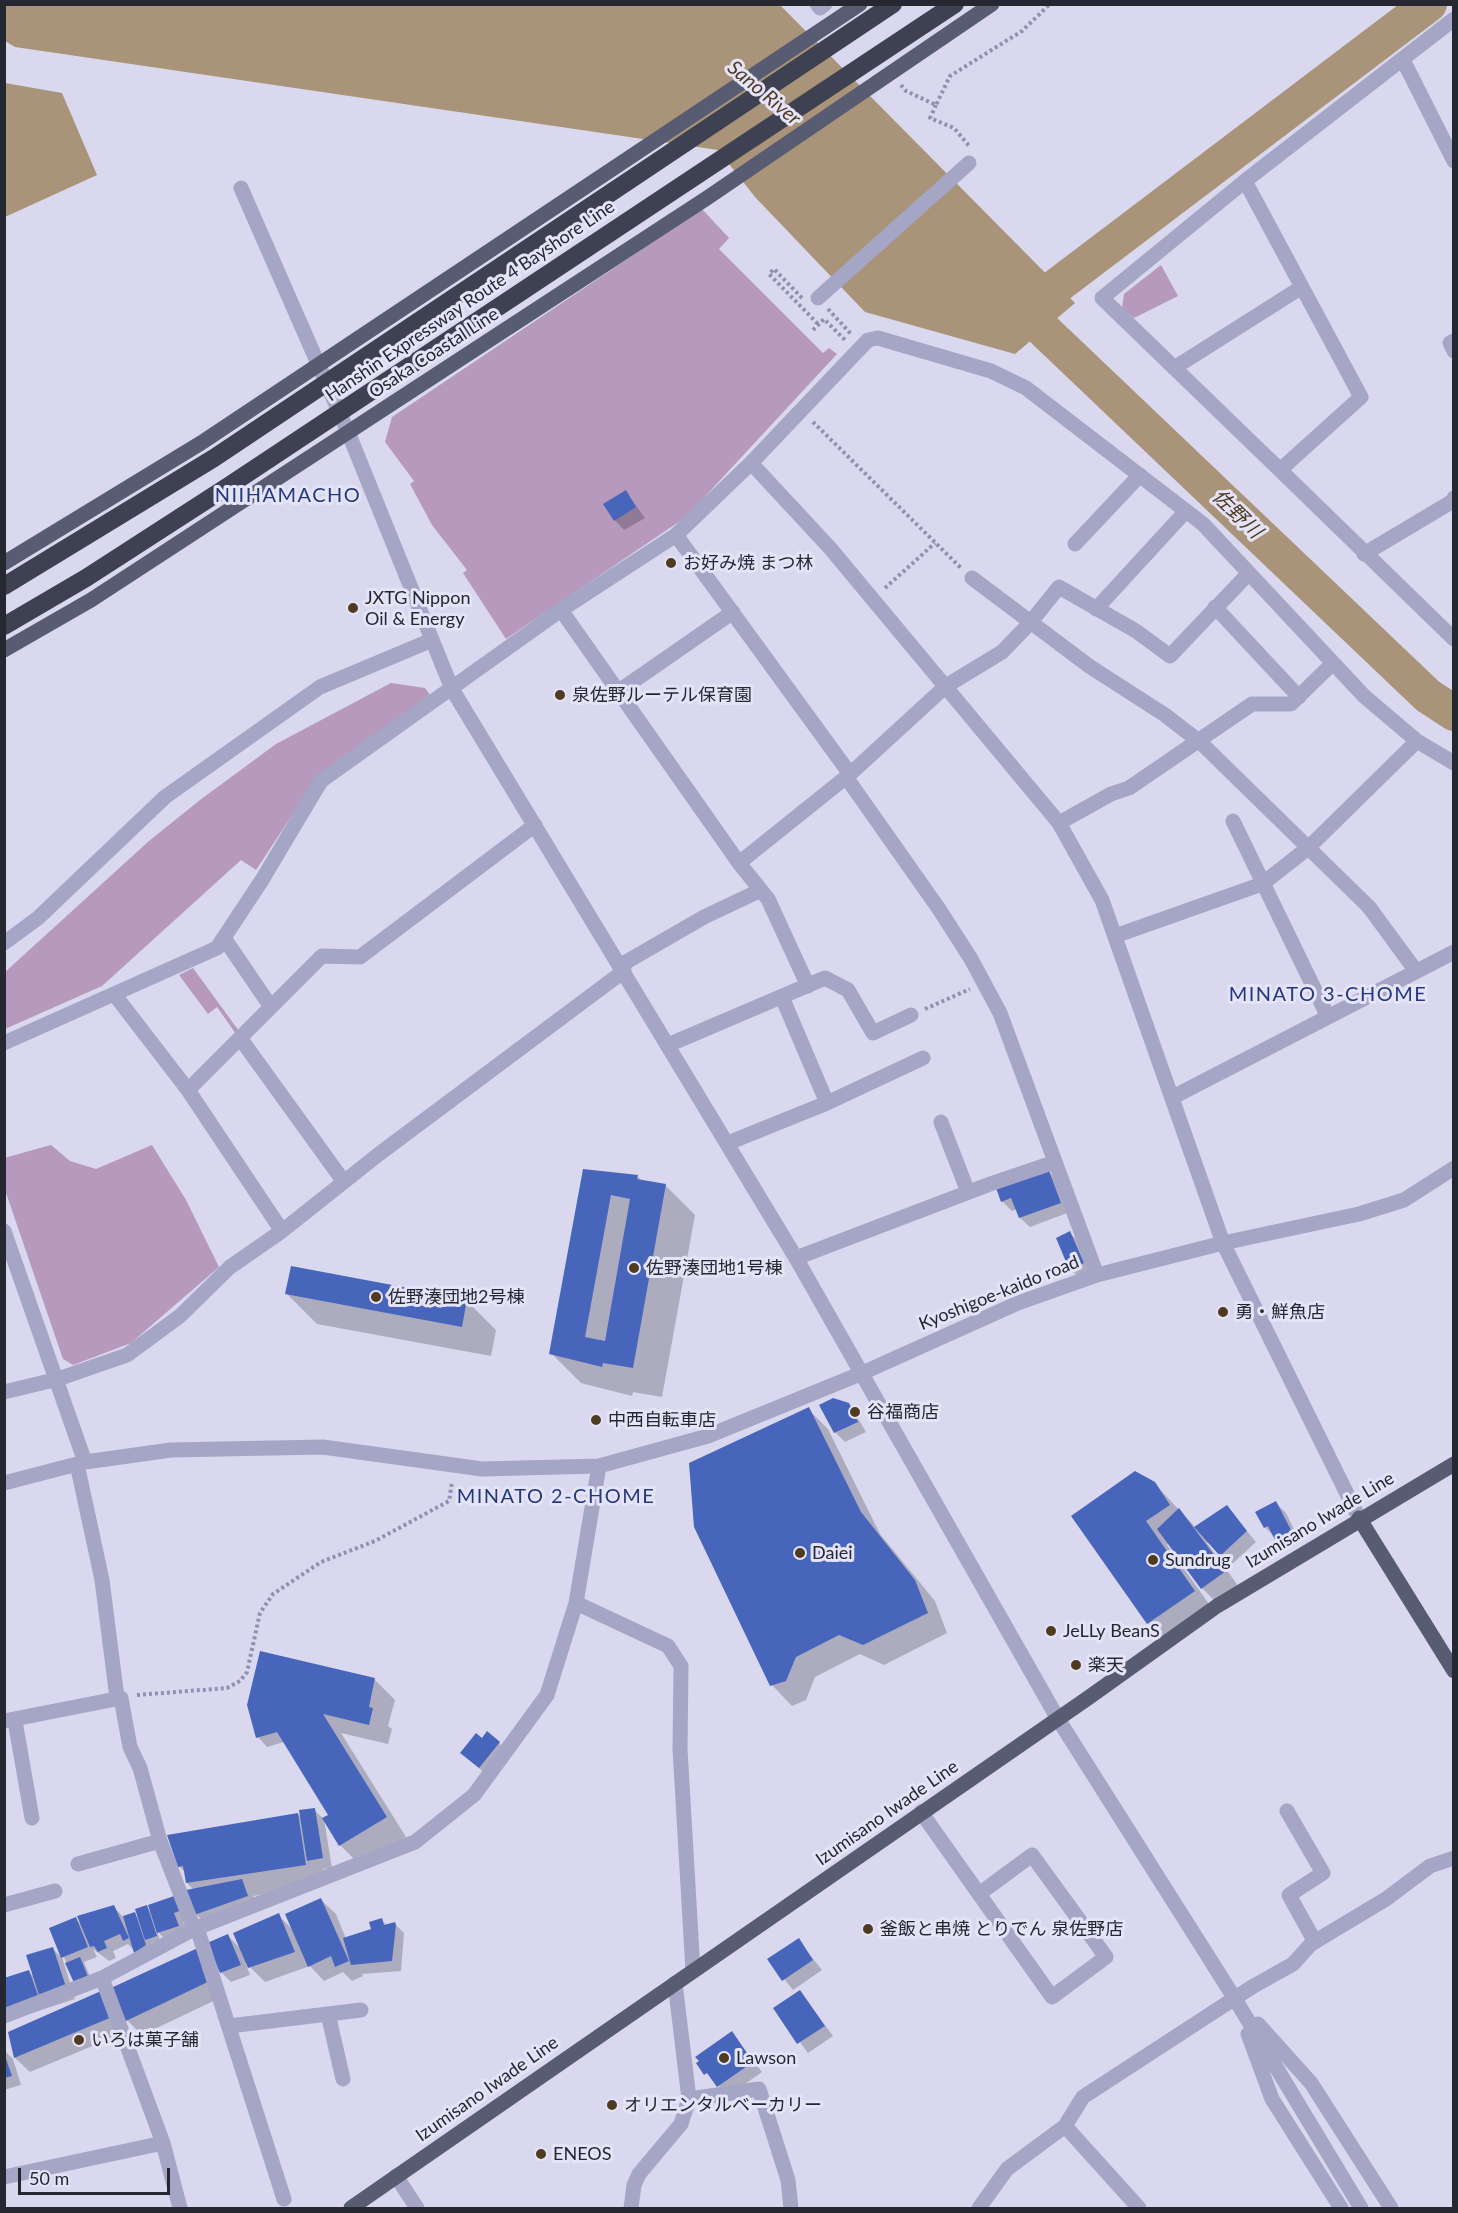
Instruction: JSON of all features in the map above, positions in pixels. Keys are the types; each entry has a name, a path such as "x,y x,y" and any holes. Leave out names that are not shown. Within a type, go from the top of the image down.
{"highway":[{"name":"Hanshin Expressway Route 4 Bayshore Line","path":"4,586 214,458 893,4"},
{"name":"Hanshin Expressway Route 4 Bayshore Line","path":"4,626 86,578 230,485 955,4"}],"main road":[{"path":"4,563 201,443 860,4"},
{"name":"Osaka Coastal Line","path":"4,650 91,600 707,198 992,4"},
{"name":"Izumisano Iwade Line","path":"351,2208 1058,1719 1216,1606 1359,1518 1454,1464"},
{"path":"1359,1518 1454,1671"}],"street":[{"path":"817,4 820,8 825,4"},
{"path":"1454,19 1245,181 1102,298 1454,639"},
{"path":"1403,60 1454,161"},
{"path":"818,298 969,163"},
{"path":"1245,181 1361,397 1280,470"},
{"path":"241,188 320,365 452,690 796,1258 1058,1719 1235,1999 1361,2208"},
{"path":"1174,368 1302,287"},
{"path":"4,1042 217,948 321,781 452,690 561,610 676,534 751,463 868,340 878,338 991,371 1026,388 1203,524 1364,696 1417,741 1454,763"},
{"path":"1454,341 1450,343 1454,351"},
{"path":"751,463 873,599 1059,823 1102,900 1223,1243 1359,1518"},
{"path":"1075,544 1140,475"},
{"path":"1364,554 1453,501 1454,498"},
{"path":"1096,609 1186,511"},
{"path":"676,534 848,775 926,890 984,982 1004,1022 1097,1275"},
{"path":"739,863 848,775 946,686 1002,652 1030,623 1059,587 1136,631 1170,656 1249,573"},
{"path":"972,578 1089,666 1165,715 1200,742 1369,907 1389,930 1416,971"},
{"path":"1215,607 1299,697"},
{"path":"561,610 739,863 768,899 808,986"},
{"path":"619,692 732,612"},
{"path":"5,943 38,918 165,797 320,687 432,640"},
{"path":"1059,823 1111,794 1129,788 1200,742 1252,704 1292,704 1333,663"},
{"path":"1115,936 1262,884 1308,848 1417,741"},
{"path":"1233,821 1328,1017"},
{"path":"188,1090 322,956 360,957 535,825"},
{"path":"4,1392 58,1379 128,1355 180,1316 230,1267 282,1231 622,968 704,917 761,890"},
{"path":"224,938 271,1007"},
{"path":"1173,1097 1454,952"},
{"path":"668,1045 825,978 848,990 873,1033 911,1016"},
{"path":"114,994 188,1090 282,1231"},
{"path":"782,996 827,1103"},
{"path":"240,1038 344,1182"},
{"path":"728,1143 827,1103 922,1058"},
{"path":"941,1122 968,1192"},
{"path":"796,1258 968,1192 1055,1162"},
{"name":"Kyoshigoe-kaido road","path":"4,1483 81,1463 171,1450 323,1447 482,1469 599,1466 708,1436 860,1374 1018,1303 1097,1275 1223,1243 1359,1214 1404,1200 1454,1168"},
{"path":"4,1231 58,1379 81,1463 102,1580 119,1698 130,1747 140,1768 160,1841 195,1928 229,2026 284,2199"},
{"path":"4,2016 102,1978 195,1928 415,1842 474,1795 547,1695 576,1603 599,1466"},
{"path":"576,1603 668,1646 681,1666 681,1749 693,1971"},
{"path":"32,1818 10,1721 119,1698"},
{"path":"1287,1810 1323,1873 1289,1896 1315,1942"},
{"path":"921,1812 979,1894 1052,1997 1106,1957 1032,1855 979,1894"},
{"path":"78,1864 160,1841"},
{"path":"979,2208 1007,2169 1065,2126 1083,2097 1293,1964 1315,1942 1386,1899 1430,1866 1454,1858"},
{"path":"4,1905 55,1891"},
{"path":"102,1978 162,2143 180,2208"},
{"path":"631,2208 634,2185 639,2174 681,2124 689,2099 675,1983"},
{"path":"1235,1999 1272,2099 1341,2208"},
{"path":"1235,1999 1311,2083 1391,2208"},
{"path":"229,2026 361,2010"},
{"path":"328,2014 343,2079"},
{"path":"689,2099 759,2089 788,2180 791,2208"},
{"path":"1065,2126 1139,2208"},
{"path":"4,2177 162,2143"},
{"path":"396,2176 417,2208"}],"path":[{"path":"969,163 978,156 954,128 930,118 950,76 1022,31 1050,4"},
{"path":"897,81 906,91 936,105"},
{"path":"819,325 769,274 774,270 807,303 814,295 856,339"},
{"path":"813,330 824,319 850,345"},
{"path":"802,411 972,578"},
{"path":"873,599 935,543"},
{"path":"911,1016 984,982"},
{"path":"119,1698 227,1688 240,1681 247,1672 260,1613 273,1594 321,1563 375,1541 449,1501 455,1465"}],"shaded area":[{"path":"702,209 729,238 719,249 823,353 829,348 837,354 686,517 506,639 463,573 467,570 432,525 410,484 414,481 385,442 392,417"},
{"path":"1161,265 1178,296 1134,318 1122,308 1124,294"},
{"path":"391,683 425,688 430,695 318,776 256,870 241,860 102,986 5,1029 4,973 149,841 276,744"},
{"path":"193,968 239,1031 236,1034 217,1007 208,1014 179,975"},
{"path":"51,1145 70,1161 96,1169 152,1145 186,1200 219,1267 131,1343 73,1365 63,1359 5,1190 4,1158"}],"water":[{"name":"Sano River","path":"4,5 780,5 1075,303 1015,354 865,312 755,197 718,150 15,47 5,41"},
{"path":"5,83 62,93 97,175 5,217"}],"building":[{"path":"626,490 636,507 614,521 603,504"},
{"path":"1048,1168 1061,1203 1019,1218 1011,1198 1001,1202 996,1188"},
{"name":"佐野湊団地1号棟","path":"583,1169 638,1175 637,1179 666,1184 633,1368 603,1363 602,1367 549,1354","holes":["611,1195 630,1199 605,1341 585,1337"]},
{"path":"1070,1231 1084,1263 1069,1269 1056,1238"},
{"name":"佐野湊団地2号棟","path":"291,1266 467,1299 462,1327 285,1294"},
{"path":"833,1398 849,1403 858,1422 834,1433 819,1405"},
{"name":"Daiei","path":"809,1407 861,1512 915,1580 928,1613 863,1645 839,1635 796,1657 786,1681 770,1686 694,1527 689,1463"},
{"path":"1135,1471 1155,1482 1170,1505 1146,1521 1195,1591 1147,1624 1071,1516"},
{"path":"1276,1501 1292,1532 1275,1540 1268,1526 1264,1528 1255,1512"},
{"path":"1227,1505 1247,1531 1220,1556 1194,1527"},
{"path":"1179,1508 1226,1571 1201,1589 1157,1529"},
{"path":"260,1651 375,1678 369,1707 373,1708 369,1725 323,1714 387,1817 339,1846 322,1818 328,1815 277,1732 256,1738 247,1705"},
{"path":"487,1731 500,1742 479,1768 460,1753 476,1733 482,1738"},
{"path":"315,1808 323,1858 307,1861 299,1810"},
{"path":"298,1813 306,1865 186,1883 183,1866 178,1867 167,1835"},
{"path":"242,1879 248,1896 194,1915 186,1890"},
{"path":"177,1895 182,1910 174,1913 179,1926 157,1933 148,1905"},
{"path":"321,1898 349,1961 335,1967 331,1956 308,1967 285,1914"},
{"path":"114,1905 129,1938 123,1941 120,1934 104,1941 107,1948 98,1952 94,1946 90,1947 77,1916"},
{"path":"147,1905 157,1936 145,1940 135,1909"},
{"path":"135,1912 146,1945 134,1953 123,1916"},
{"path":"279,1913 295,1952 248,1968 233,1933"},
{"path":"76,1917 88,1947 61,1958 49,1928"},
{"path":"382,1918 384,1925 395,1922 396,1925 392,1961 351,1965 343,1938 371,1929 369,1922"},
{"path":"228,1934 241,1965 220,1973 207,1943"},
{"path":"799,1938 813,1960 782,1981 767,1959"},
{"path":"53,1947 67,1990 40,1998 26,1955"},
{"path":"200,1947 212,1980 126,2021 111,1988"},
{"path":"80,1957 89,1979 75,1985 65,1963"},
{"path":"29,1970 39,1998 4,2009 4,1978"},
{"path":"800,1990 825,2026 797,2044 773,2008"},
{"path":"101,1991 112,2017 14,2058 8,2032"},
{"path":"732,2031 753,2062 717,2087 707,2073 704,2075 695,2057"},
{"path":"4,2053 12,2076 4,2078"}],"waterway":[{"path":"1025,310 1429,4"},
{"name":"佐野川","path":"1009,297 1428,696 1454,713"}],"place":[{"name":"お好み焼 まつ林","path":"671,563"},
{"name":"JXTG Nippon Oil & Energy","path":"353,608"},
{"name":"泉佐野ルーテル保育園","path":"560,695"},
{"name":"佐野湊団地1号棟","path":"634,1268"},
{"name":"佐野湊団地2号棟","path":"376,1297"},
{"name":"勇・鮮魚店","path":"1223,1312"},
{"name":"谷福商店","path":"855,1412"},
{"name":"中西自転車店","path":"596,1420"},
{"name":"Daiei","path":"800,1553"},
{"name":"Sundrug","path":"1153,1560"},
{"name":"JeLLy BeanS","path":"1051,1631"},
{"name":"楽天","path":"1076,1665"},
{"name":"釜飯と串焼 とりでん 泉佐野店","path":"868,1929"},
{"name":"いろは菓子舗","path":"79,2040"},
{"name":"Lawson","path":"724,2058"},
{"name":"オリエンタルベーカリー","path":"612,2105"},
{"name":"ENEOS","path":"541,2154"}],"district":[{"name":"NIIHAMACHO","path":"288,496"},
{"name":"MINATO 3-CHOME","path":"1328,995"},
{"name":"MINATO 2-CHOME","path":"556,1497"}]}
